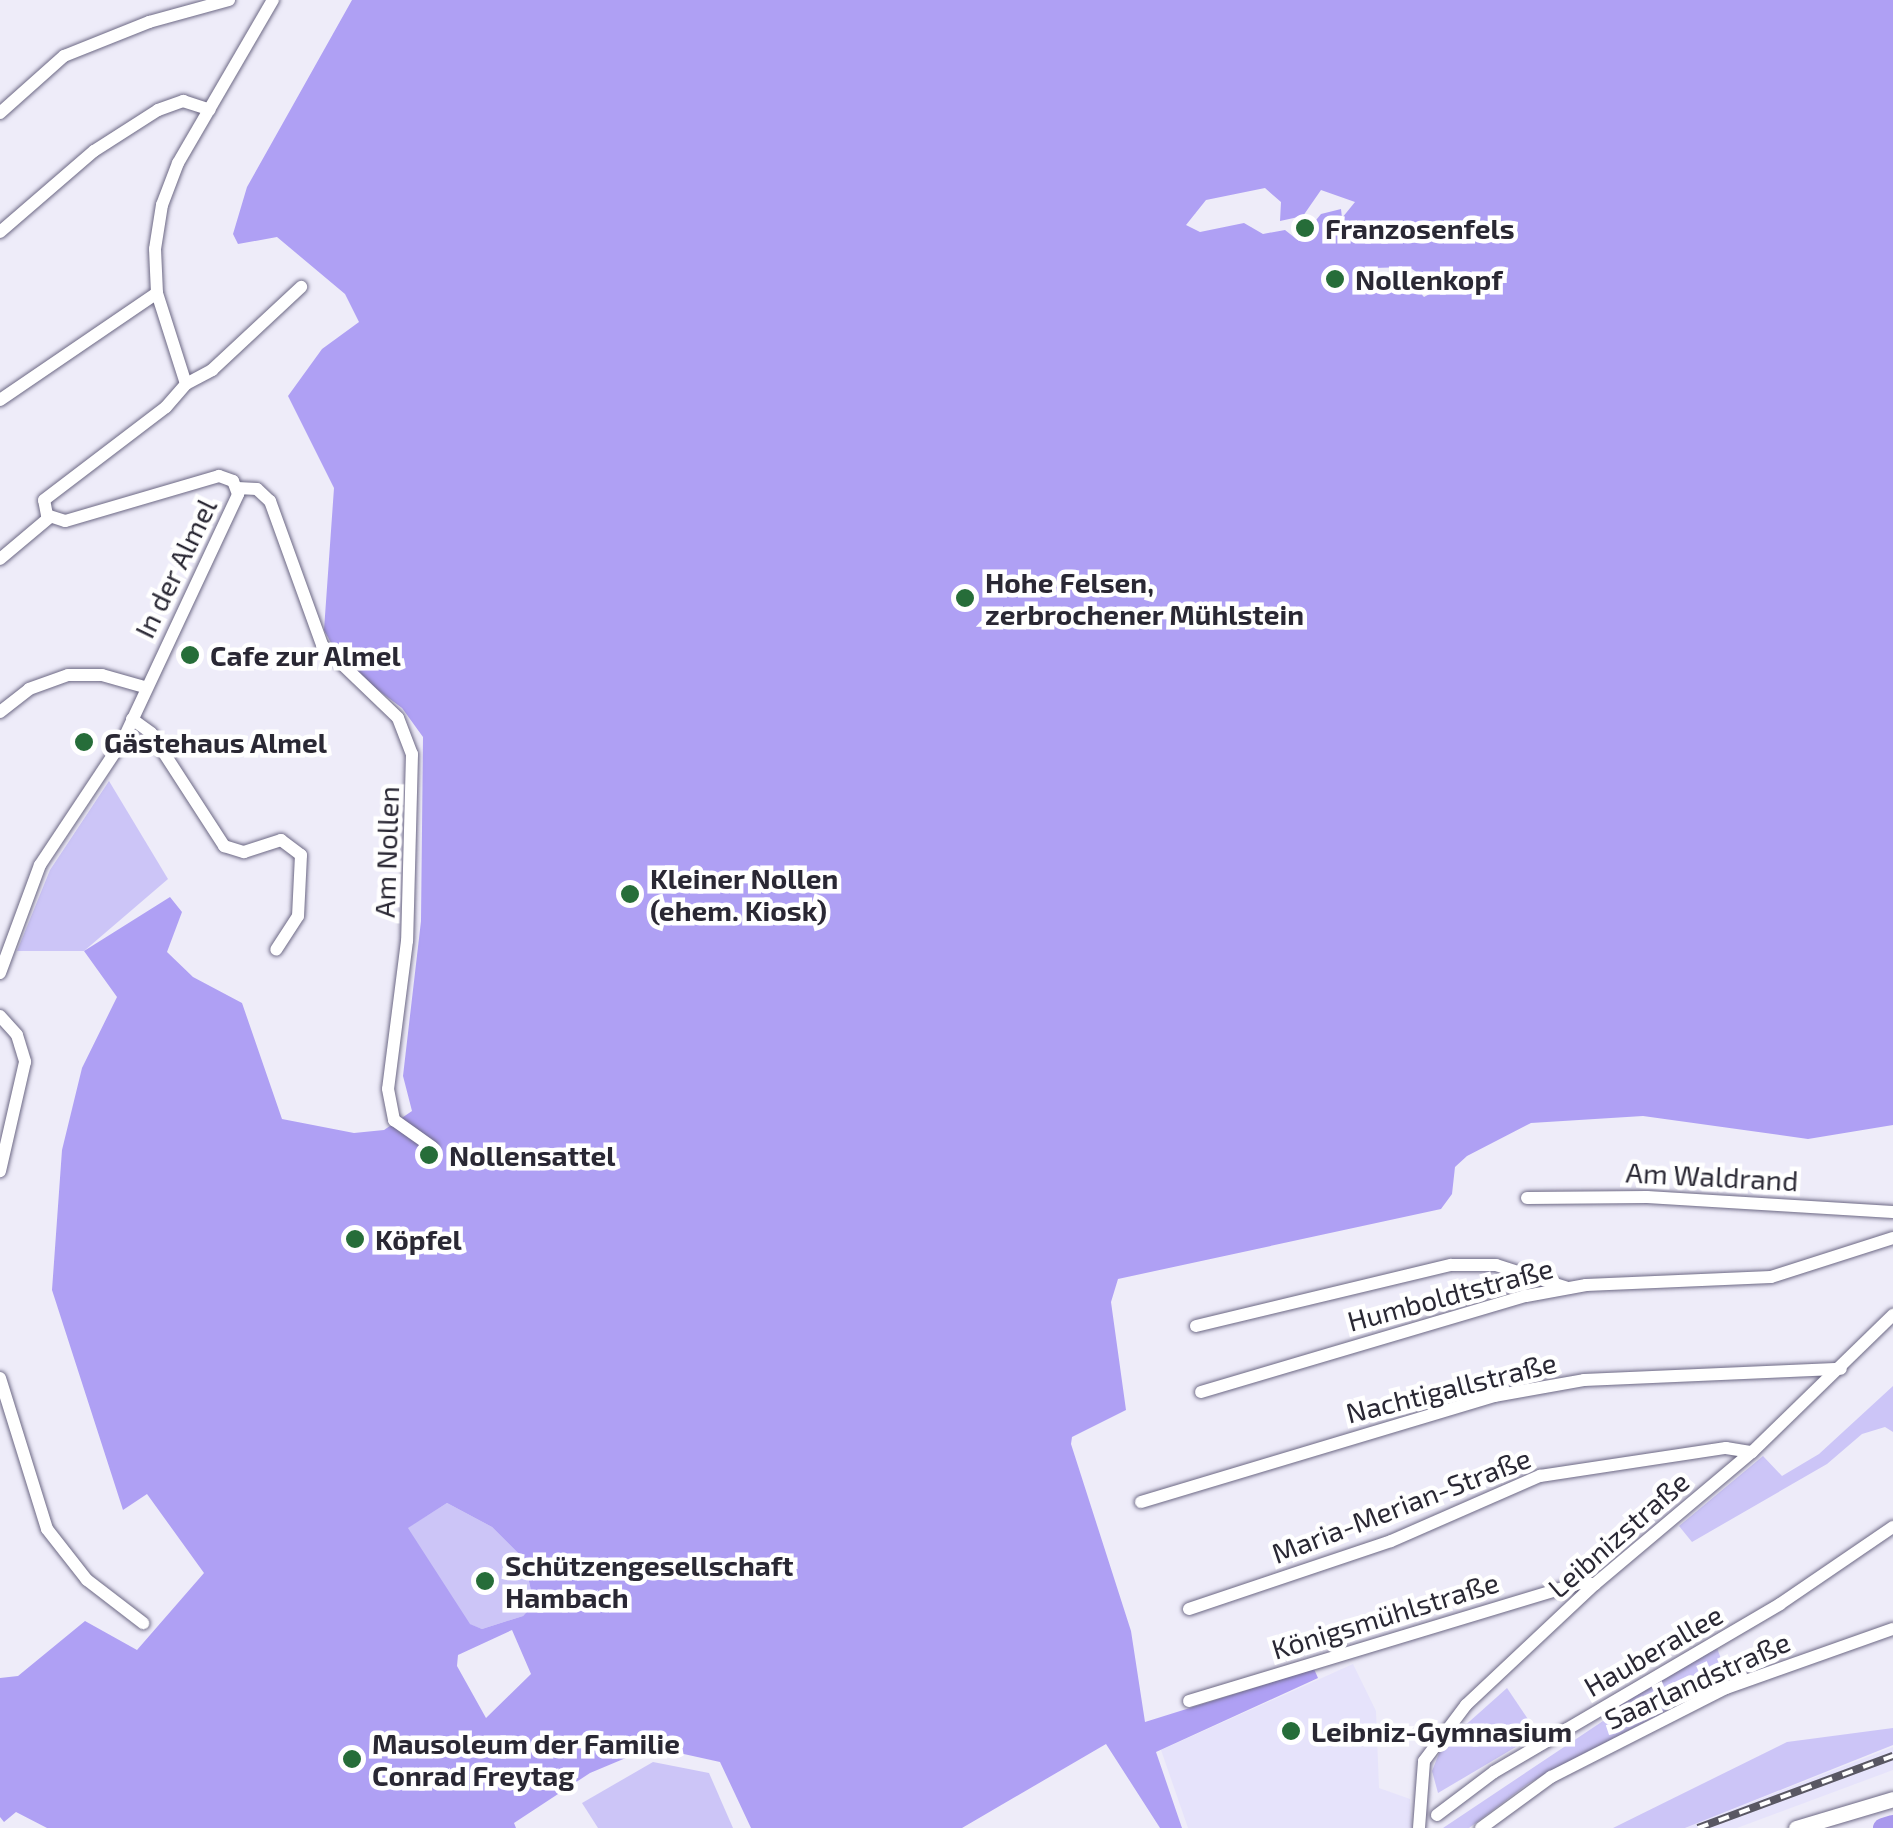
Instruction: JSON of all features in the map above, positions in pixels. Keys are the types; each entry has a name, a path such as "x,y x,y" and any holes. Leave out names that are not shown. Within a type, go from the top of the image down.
{"main road":[{"path":"1796,1828 1893,1799"}],"street":[{"path":"0,112 64,56 149,22 229,0"},
{"path":"186,384 157,293 154,249 162,205 210,110 273,0"},
{"path":"0,232 94,151 158,110 183,102 210,110"},
{"path":"0,559 50,518 44,507 51,490 166,407 186,384 212,370 301,287"},
{"path":"0,400 157,293"},
{"name":"In der Almel","path":"0,973 40,866 132,719 144,687 231,514 237,488 219,476 95,516 50,518"},
{"name":"Am Nollen","path":"237,488 257,489 270,500 322,646 398,718 412,754 408,941 388,1089 394,1120 432,1147"},
{"path":"0,712 29,689 68,675 102,675 144,687"},
{"path":"132,719 150,733 224,846 244,852 281,840 301,855 298,916 276,950"},
{"path":"0,1016 17,1035 25,1062 0,1171"},
{"name":"Am Waldrand","path":"1527,1198 1648,1196 1893,1212"},
{"name":"Humboldtstraße","path":"1200,1392 1568,1288 1771,1277 1893,1238"},
{"path":"1196,1326 1451,1266 1496,1265 1568,1288"},
{"name":"Leibnizstraße","path":"1437,1821 1420,1822 1432,1745 1595,1584 1752,1452 1893,1316"},
{"name":"Nachtigallstraße","path":"1141,1502 1494,1396 1596,1379 1840,1369"},
{"path":"0,1378 47,1529 86,1580 143,1623"},
{"name":"Maria-Merian-Straße","path":"1189,1609 1391,1541 1540,1476 1726,1448 1752,1452"},
{"name":"Hauberallee","path":"1437,1821 1462,1792 1780,1604 1893,1526"},
{"name":"Königsmühlstraße","path":"1189,1700 1579,1582 1595,1584"},
{"name":"Saarlandstraße","path":"1481,1828 1563,1770 1726,1688 1893,1629"}],"shaded area":[{"path":"352,0 1893,0 1893,1125 1808,1139 1643,1116 1531,1123 1467,1156 1455,1167 1452,1194 1441,1209 1118,1279 1111,1302 1126,1410 1072,1437 1071,1444 1131,1631 1145,1722 1314,1669 1318,1678 1156,1752 1182,1828 1160,1828 1106,1744 962,1828 751,1828 720,1762 652,1747 590,1773 514,1823 516,1828 47,1828 16,1812 4,1822 0,1817 0,1678 18,1676 85,1621 137,1650 204,1573 147,1494 123,1510 52,1290 62,1150 82,1068 117,997 84,951 170,897 182,912 167,952 193,977 242,1003 282,1119 354,1133 384,1130 412,1111 403,1076 421,921 423,737 402,708 342,663 324,630 334,488 288,396 322,349 359,322 345,294 277,237 238,244 233,234 247,187","holes":["1265,188 1281,202 1280,221 1303,216 1321,190 1355,202 1342,218 1341,209 1321,214 1299,241 1285,230 1263,234 1244,223 1200,232 1186,225 1206,200","1409,267 1441,288 1424,297 1414,286 1405,292 1400,285 1355,278 1372,268","447,1503 492,1527 524,1559 534,1604 523,1616 482,1629 470,1624 408,1528","512,1630 531,1674 486,1718 457,1666 458,1655"]},
{"path":"109,781 168,879 84,951 17,951 50,870"},
{"path":"1893,1386 1893,1432 1885,1427 1862,1434 1827,1464 1692,1542 1679,1526 1763,1456 1782,1476 1819,1454"},
{"name":"Schützengesellschaft Hambach","path":"447,1503 492,1527 524,1559 534,1604 523,1616 482,1629 469,1624 407,1528"},
{"path":"1717,1648 1728,1678 1529,1783 1469,1828 1443,1828 1603,1721 1604,1714"},
{"name":"Leibniz-Gymnasium","path":"1353,1664 1376,1711 1379,1788 1410,1799 1412,1828 1188,1828 1161,1750"},
{"path":"1507,1688 1538,1734 1438,1793 1432,1771 1442,1746"},
{"path":"1893,1728 1893,1745 1685,1828 1613,1828 1787,1742"},
{"path":"1893,1747 1893,1770 1737,1828 1685,1828"},
{"path":"653,1762 709,1773 733,1828 598,1828 582,1803"}],"waterway":[{"path":"1883,1828 1893,1825"}],"railway":[{"path":"1698,1828 1893,1756"}],"place":[{"name":"Franzosenfels","path":"1305,228"},
{"name":"Nollenkopf","path":"1335,279"},
{"name":"Hohe Felsen, zerbrochener Mühlstein","path":"965,598"},
{"name":"Cafe zur Almel","path":"190,655"},
{"name":"Gästehaus Almel","path":"84,742"},
{"name":"Kleiner Nollen (ehem. Kiosk)","path":"630,894"},
{"name":"Nollensattel","path":"429,1155"},
{"name":"Köpfel","path":"355,1239"},
{"name":"Schützengesellschaft Hambach","path":"485,1581"},
{"name":"Leibniz-Gymnasium","path":"1291,1731"},
{"name":"Mausoleum der Familie Conrad Freytag","path":"352,1759"}]}
